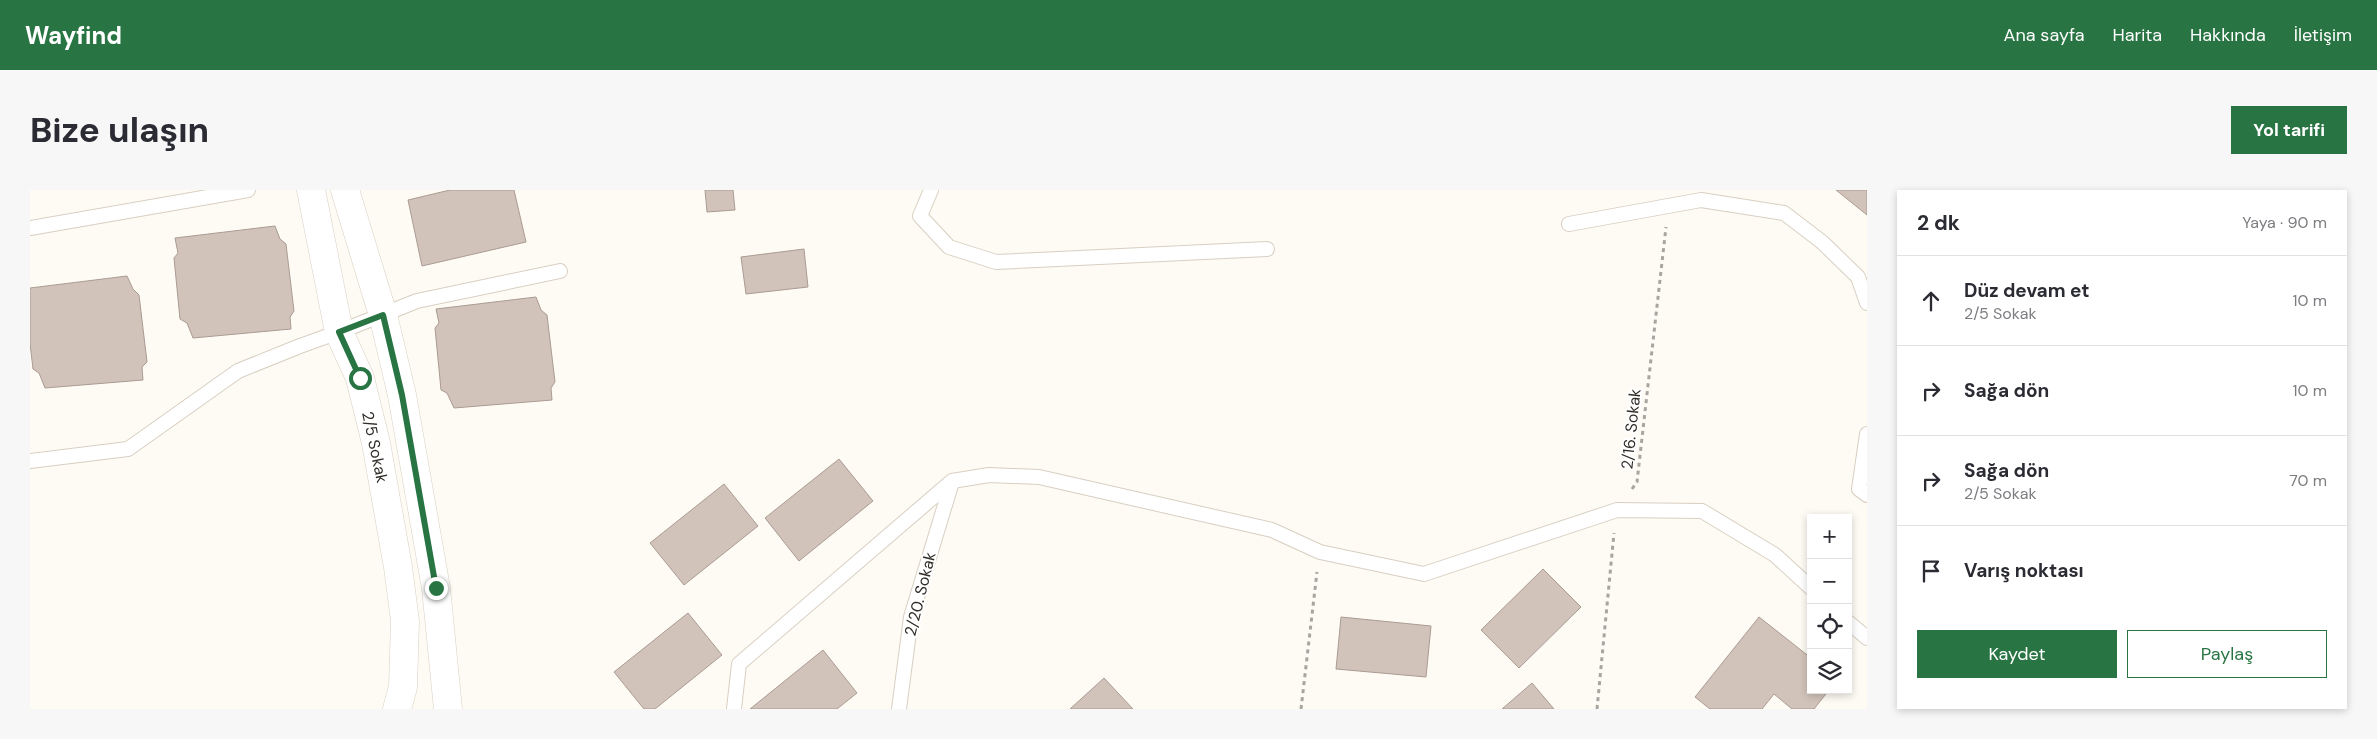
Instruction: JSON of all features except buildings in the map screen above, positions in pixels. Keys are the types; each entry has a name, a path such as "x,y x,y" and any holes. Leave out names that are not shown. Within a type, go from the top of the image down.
{"street":[{"name":"2/5 Sokak","path":"311,190 339,332 360,378 376,443 398,566 405,621 402,687 397,709"},
{"path":"345,190 383,315 402,395 436,588 448,709"}],"lane":[{"path":"30,228 248,190"},
{"path":"931,190 920,216 950,247 996,262 1267,248"},
{"path":"1570,224 1701,200 1784,213 1822,242 1858,277 1867,303"},
{"path":"30,461 128,449 238,372 300,346 417,301 560,271"},
{"path":"1867,434 1859,489 1867,494"},
{"path":"734,709 739,664 952,481 989,474 1039,477 1272,530 1320,552 1424,574 1617,510 1702,511 1775,555 1807,584"},
{"name":"2/20. Sokak","path":"899,709 911,617 952,481"},
{"path":"1852,625 1867,638"}],"path":[{"name":"2/16. Sokak","path":"1597,709 1617,510 1637,482 1668,206"},
{"path":"1301,709 1320,552"}],"route":[{"path":"360,378 339,332 383,315 402,395 436,588"}]}
